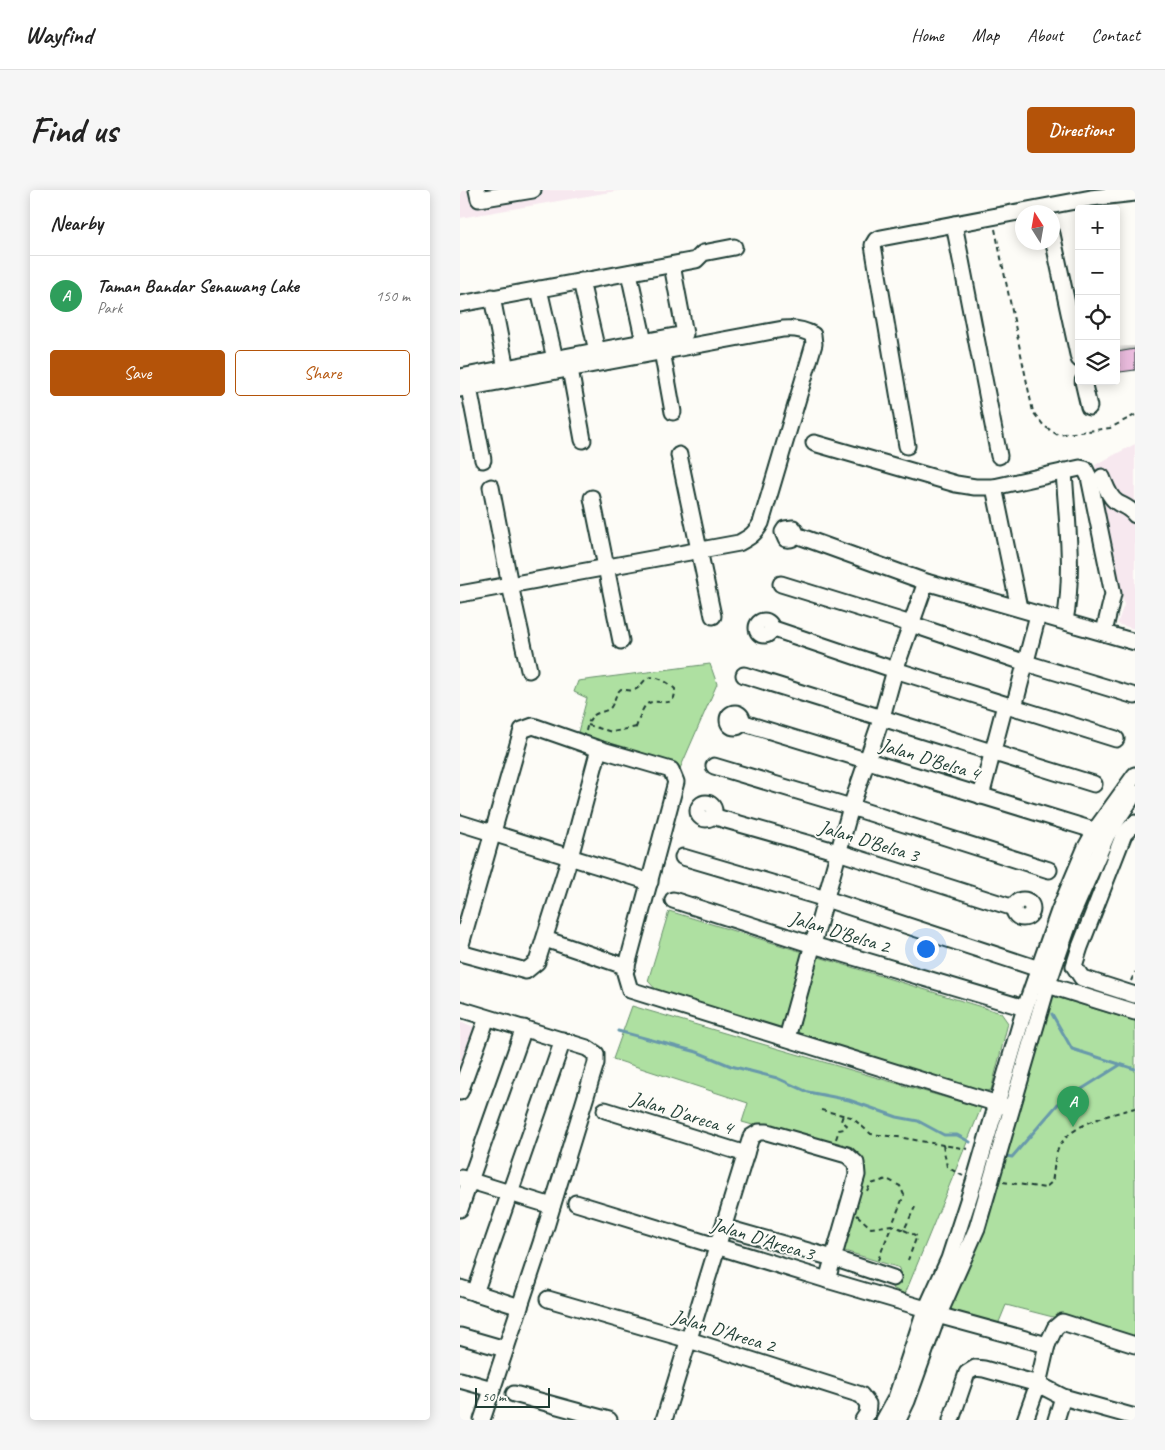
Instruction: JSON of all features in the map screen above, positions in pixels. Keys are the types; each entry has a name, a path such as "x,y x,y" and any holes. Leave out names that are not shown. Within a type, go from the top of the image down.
{"street":[{"path":"477,190 479,199 533,190"},
{"path":"1060,206 1091,198 1135,193"},
{"path":"907,446 873,245 876,240 881,238 1015,214"},
{"path":"954,224 999,456"},
{"path":"460,304 672,265 696,260 704,252 734,247"},
{"path":"1055,250 1075,340"},
{"path":"462,381 506,368 685,334 672,265"},
{"path":"629,272 644,342"},
{"path":"581,281 597,351"},
{"path":"539,289 555,359"},
{"path":"492,298 506,368"},
{"path":"460,594 739,543 755,534 761,522 812,354 813,335 797,328 783,329 570,369 462,381"},
{"path":"662,351 673,412"},
{"path":"570,369 583,440"},
{"path":"462,381 483,460"},
{"path":"1084,385 1089,407"},
{"path":"814,443 956,484 975,487 994,487 1064,471 1080,468 1086,469 1113,594 1104,632"},
{"path":"679,455 713,616"},
{"path":"1064,471 1069,564 1069,596 1064,621"},
{"path":"1102,477 1111,497 1116,502 1130,508 1135,515"},
{"path":"491,487 529,670"},
{"path":"994,487 1019,608"},
{"path":"592,498 621,641"},
{"path":"796,535 926,582 1135,642"},
{"path":"787,1038 851,807 882,717 895,670 926,582"},
{"path":"781,584 1135,696"},
{"path":"980,796 993,752 1026,663 1038,614"},
{"path":"771,628 895,670 1116,739"},
{"path":"744,675 1094,784"},
{"name":"Jalan D'Belsa 4","path":"741,722 1101,832"},
{"path":"460,948 522,730 534,726 671,770 676,782 625,973 630,990 1011,1108"},
{"path":"460,953 526,970 537,962 570,858 599,748"},
{"path":"714,766 1049,870"},
{"path":"898,1420 908,1401 932,1312 974,1182 1025,1008 1072,915 1101,832 1135,775"},
{"path":"1101,832 1135,793"},
{"name":"Jalan D'Belsa 3","path":"712,816 838,852 1014,908"},
{"path":"460,823 650,882"},
{"path":"1131,994 1082,978 1074,966 1124,834 1135,823"},
{"path":"683,857 826,899 1135,1012"},
{"name":"Jalan D'Belsa 2","path":"672,900 813,945 1025,1008"},
{"path":"544,939 627,967"},
{"path":"884,1420 896,1398 932,1312 977,1228 1011,1108 1040,978"},
{"path":"460,1009 563,1040 596,1054 596,1063 552,1206 482,1420"},
{"path":"460,1092 487,1018"},
{"path":"460,1209 465,1179 524,1028"},
{"path":"475,1293 563,1040"},
{"name":"Jalan D'areca 4","path":"605,1110 746,1154"},
{"path":"664,1420 751,1137 759,1132 767,1132 832,1150 847,1155 856,1163 857,1175 827,1280"},
{"path":"465,1179 552,1206"},
{"name":"Jalan D'Areca 3","path":"576,1203 932,1312 1048,1345"},
{"path":"723,1227 833,1258 893,1278"},
{"path":"460,1288 520,1307"},
{"name":"Jalan D'Areca 2","path":"548,1299 689,1340 861,1395 868,1404 867,1414 863,1420"},
{"path":"1025,1420 1038,1384 1048,1345 1055,1328 1062,1322 1135,1345"},
{"path":"460,1336 506,1349"},
{"path":"952,1420 967,1373 974,1368 984,1368 1038,1384 1063,1397 1135,1417"},
{"path":"460,1380 492,1389"},
{"path":"514,1394 609,1420"},
{"path":"1056,1420 1063,1397"}],"path":[{"path":"992,217 1033,412 1037,419 1050,431 1058,435 1110,428 1135,415"},
{"path":"581,742 592,716 611,707 617,693 622,689 636,690 647,678 652,677 670,684 675,689 675,696 672,701 665,703 652,701 646,705 635,730"},
{"path":"588,725 612,732 637,727"},
{"path":"991,1180 1045,1188 1052,1182 1057,1151 1069,1134 1084,1124 1135,1108"},
{"path":"821,1110 851,1117 871,1134 968,1149"},
{"path":"832,1150 840,1130 844,1129 847,1125 841,1121 843,1115"},
{"path":"943,1145 947,1166 952,1171"},
{"path":"863,1198 871,1184 887,1179 900,1186 904,1195 873,1271"},
{"path":"904,1230 916,1206"},
{"path":"847,1211 855,1213 871,1228 892,1225 918,1236 908,1260"}],"shaded area":[{"path":"460,190 622,190 460,218"},
{"path":"1135,444 1135,629 1117,624 1124,605 1095,465"},
{"path":"460,1022 478,1028 460,1076"}],"green space":[{"path":"710,664 717,684 679,771 577,736 587,698 574,692 578,681"},
{"path":"669,911 1001,1013 1008,1023 991,1090 975,1093 660,994 648,981"},
{"path":"1049,995 1135,1021 1135,1338 1006,1305 997,1327 946,1311"},
{"path":"632,1006 981,1108 905,1294 892,1288 900,1268 838,1249 861,1169 840,1150 742,1122 748,1103 613,1059"}],"building":[{"path":"1135,349 1135,370 1120,372 1120,352"}],"waterway":[{"path":"1052,1014 1072,1049 1135,1069"},
{"path":"618,1031 697,1052 731,1066 777,1078 808,1092 849,1100 897,1117 918,1121 944,1135 957,1135 970,1142"},
{"path":"1006,1156 1012,1157 1058,1104 1120,1065"}],"place":[{"name":"Taman Bandar Senawang Lake","path":"1073,1127"}]}
